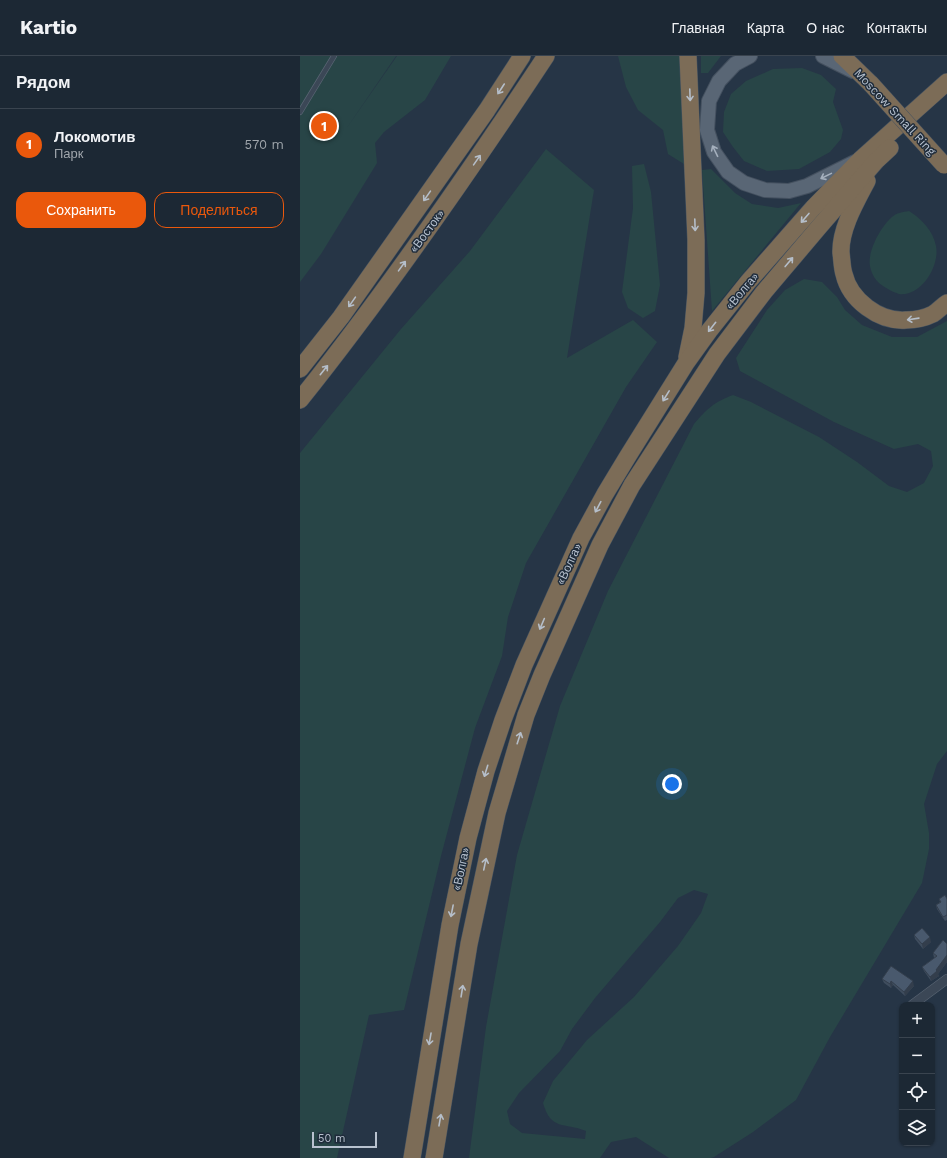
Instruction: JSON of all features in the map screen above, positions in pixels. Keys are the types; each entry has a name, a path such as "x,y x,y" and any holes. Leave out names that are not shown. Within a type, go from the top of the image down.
{"highway":[{"name":"«Восток»","path":"300,369 346,311 487,110 522,56"},
{"name":"«Восток»","path":"300,400 350,338 482,153 546,56"},
{"path":"686,363 693,328 696,293 696,240 688,56"},
{"name":"Moscow Small Ring","path":"842,56 868,81 946,167"},
{"path":"946,86 869,160 846,223 841,251 844,275 854,295 871,311 882,317 896,321 915,320 932,314 947,303"},
{"name":"«Волга»","path":"412,1158 458,880 486,771 502,720 524,665 581,538 620,469 686,363 709,331 748,282 813,208 869,160"},
{"name":"«Волга»","path":"434,1158 469,944 497,813 526,714 542,675 600,545 632,485 717,354 764,292 869,160"}],"main road":[{"path":"750,56 735,64 719,81 709,101 707,130 714,152 728,172 744,183 765,190 789,191 806,186 869,160"},
{"path":"823,56 868,81"},
{"path":"854,56 868,81"}],"street":[{"path":"916,1002 947,979"}],"lane":[{"path":"300,112 334,56"}],"green space":[{"path":"300,56 396,56 346,129 397,56 451,56 425,100 384,132 375,143 377,163 321,254 300,282"},
{"path":"618,56 680,56 684,164 668,154 663,130 638,110 626,87"},
{"path":"701,56 721,56 708,73 701,73"},
{"path":"802,68 821,75 836,89 833,102 843,130 841,139 830,152 799,169 767,171 744,161 723,132 724,112 731,94 746,81 773,69"},
{"path":"546,149 594,190 567,358 633,320 657,342 626,387 526,563 508,617 502,656 475,728 441,856 404,1010 369,1015 337,1158 300,1158 300,453 401,329 470,251"},
{"path":"644,164 651,192 660,285 655,311 643,318 628,308 622,292 633,208 632,166"},
{"path":"711,169 735,193 752,204 778,208 801,203 712,311 702,170"},
{"path":"909,211 930,230 935,241 936,254 932,271 927,279 915,291 907,294 899,294 884,287 876,280 872,274 870,260 873,247 884,226 892,217"},
{"path":"804,279 822,282 837,297 845,310 862,325 892,337 917,337 947,321 947,751 937,764 924,804 929,833 929,849 922,883 830,1037 796,1100 753,1132 714,1157 669,1158 636,1137 611,1142 600,1158 469,1158 486,1027 517,855 560,706 608,591 694,424 711,406 733,395 751,402 819,437 857,462 889,486 907,492 924,483 933,466 931,451 918,444 894,449 834,422 740,371 736,358 767,310 785,290","holes":["694,890 708,894 701,913 678,946 634,997 587,1040 553,1081 543,1103 546,1112 554,1122 586,1131 585,1139 522,1133 510,1124 507,1111 519,1093 560,1051 572,1029 595,998 660,922 678,898"]}],"building":[{"path":"945,895 947,899 947,915 943,917 936,905 941,902 939,899"},
{"path":"922,928 930,937 922,944 914,935"},
{"path":"943,940 947,944 947,955 936,970 937,971 930,977 922,967 937,956 933,953"},
{"path":"891,966 913,981 904,992 891,981 890,984 882,979"}],"place":[{"name":"Локомотив","path":"324,126"}]}
